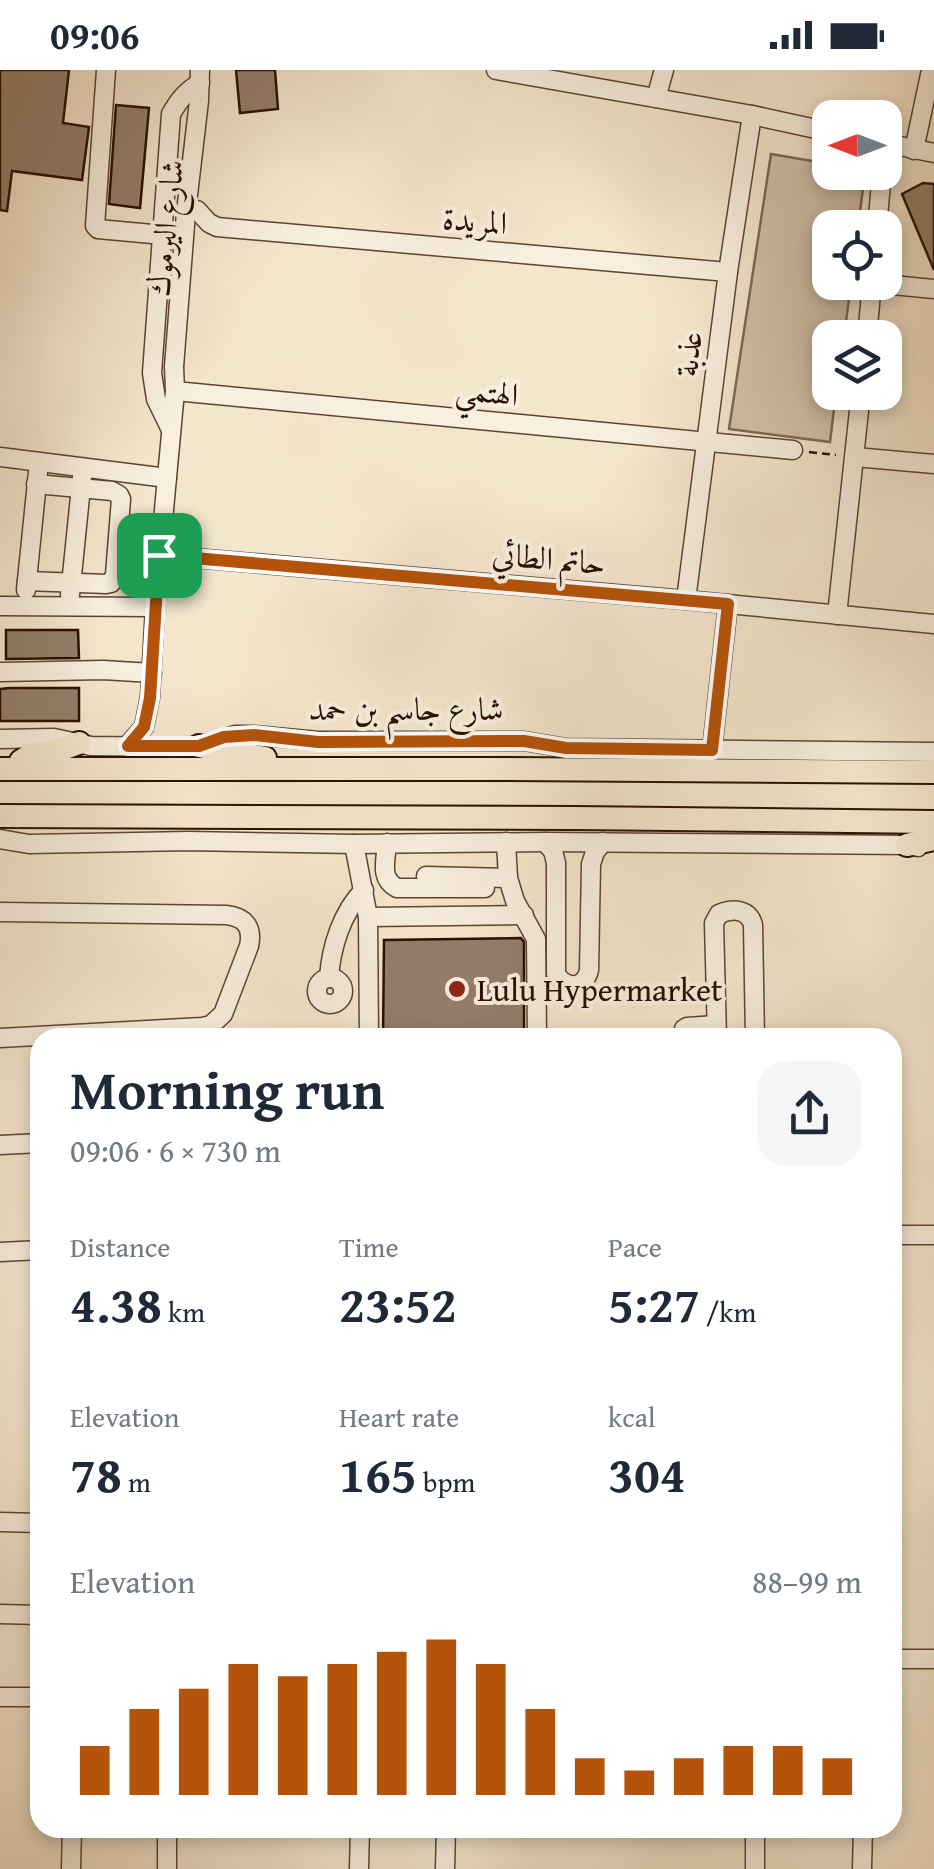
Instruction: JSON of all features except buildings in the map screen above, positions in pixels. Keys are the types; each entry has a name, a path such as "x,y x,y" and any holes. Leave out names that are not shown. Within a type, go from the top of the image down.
{"main road":[{"path":"7,769 27,756 79,743"},
{"path":"187,746 280,760 296,768"},
{"name":"شارع جاسم بن حمد","path":"7,769 934,772"},
{"path":"0,816 934,822"},
{"path":"0,837 49,816"},
{"path":"907,845 934,838"}],"street":[{"path":"106,70 95,226 163,235"},
{"path":"496,70 812,128"},
{"path":"656,98 664,70"},
{"path":"914,150 930,70"},
{"path":"171,430 156,400 152,374 172,114 179,100 205,74"},
{"name":"شارع اليرموك","path":"175,391 183,359 205,74"},
{"name":"شارع اليرموك","path":"150,698 184,226 205,74"},
{"name":"عذبة","path":"686,600 752,115"},
{"path":"902,147 934,153"},
{"path":"194,240 217,227 197,210"},
{"name":"المريدة","path":"217,227 728,272"},
{"path":"902,286 934,290"},
{"name":"الهتمي","path":"175,391 793,450"},
{"path":"837,614 860,410"},
{"path":"0,456 167,478"},
{"path":"856,457 934,464"},
{"path":"24,604 38,461"},
{"path":"69,606 83,467"},
{"path":"27,581 106,584 115,574 119,494 36,484"},
{"name":"حاتم الطائي","path":"159,555 934,624"},
{"path":"712,750 728,604"},
{"path":"0,606 154,607"},
{"path":"0,672 152,673"},
{"path":"128,746 144,727 150,698"},
{"path":"150,698 158,730 187,746"},
{"name":"شارع جاسم بن حمد","path":"0,739 54,738 90,746 187,746 254,735 318,742 524,741 566,748 934,752"},
{"path":"0,837 29,844 189,840 354,844 603,842 907,845 934,850"},
{"path":"506,842 508,878 515,901 536,939 536,1028"},
{"path":"544,842 556,863 556,974 570,986 587,980 591,864 603,842"},
{"path":"387,843 385,878 397,888 486,888"},
{"path":"354,844 368,918 369,1028"},
{"path":"426,876 508,878"},
{"path":"364,890 350,903 331,956 329,978 319,984 317,992 320,1000 328,1004 336,1003 344,992 369,991"},
{"path":"0,912 238,916 247,923 251,934 224,1014 211,1025 162,1028"},
{"path":"716,1028 714,924 724,912 744,912 753,925 755,1028"},
{"path":"368,918 524,915"},
{"path":"0,1038 30,1036"},
{"path":"0,1145 30,1144"},
{"path":"902,1235 934,1234"},
{"path":"0,1252 30,1250"},
{"path":"0,1522 30,1522"},
{"path":"0,1614 30,1615"},
{"path":"902,1659 934,1660"},
{"path":"0,1697 30,1698"},
{"path":"71,1869 72,1838"},
{"path":"166,1869 167,1838"},
{"path":"359,1869 360,1838"},
{"path":"446,1838 446,1869"},
{"path":"755,1869 756,1838"},
{"path":"862,1838 862,1869"}],"path":[{"path":"793,450 856,457"}],"shaded area":[{"path":"771,154 812,161 812,190 863,190 860,210 812,210 812,300 849,300 846,320 812,320 812,410 834,410 830,442 729,429"}],"place":[{"name":"Lulu Hypermarket","path":"457,989"}],"route":[{"path":"159,555 728,604 712,750 566,748 524,741 318,742 254,735 224,737 199,746 128,746 144,727 150,698 159,555"}]}
